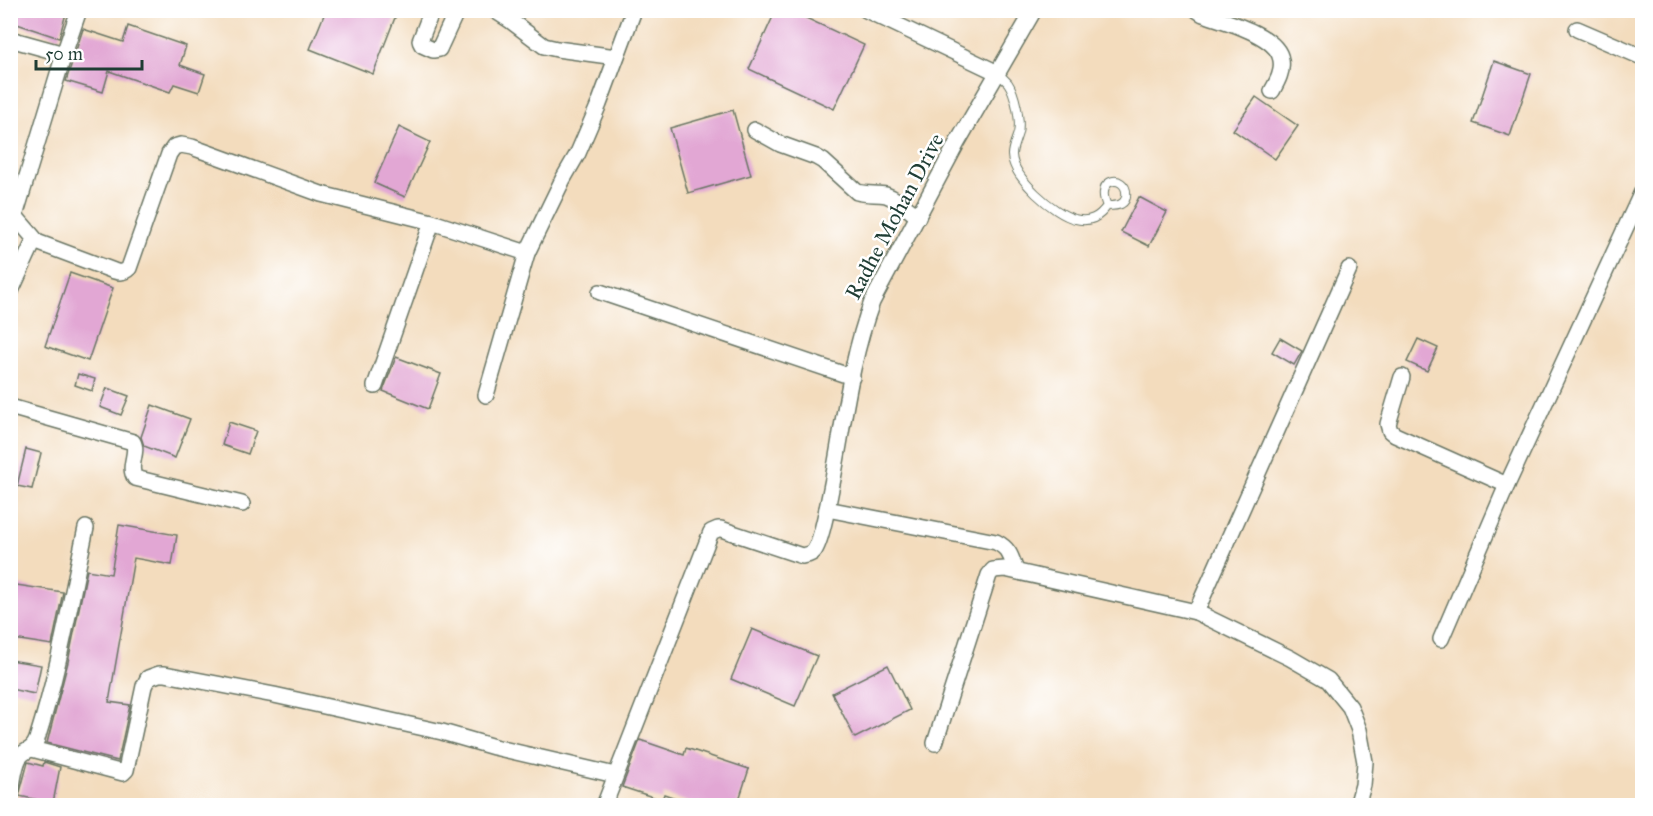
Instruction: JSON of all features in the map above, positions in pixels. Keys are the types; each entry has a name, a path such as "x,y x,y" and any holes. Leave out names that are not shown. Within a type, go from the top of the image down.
{"street":[{"path":"79,10 13,220 34,238 34,241 119,273 125,272 129,268 169,154 174,147 181,145 321,194 432,222 527,253"},
{"path":"432,10 420,41 422,45 435,50 439,49 457,10"},
{"path":"494,10 544,46 616,57"},
{"path":"486,395 527,253 578,153 634,10"},
{"path":"866,10 998,73"},
{"name":"Radhe Mohan Drive","path":"615,775 711,532 721,529 802,556 809,555 815,550 827,509 852,377 872,302 957,143 1034,10"},
{"path":"1197,10 1246,28 1273,46 1281,59 1281,70 1272,91"},
{"path":"1577,29 1642,57"},
{"path":"10,39 64,54"},
{"path":"755,130 780,144 823,161 857,192 893,198 918,217"},
{"path":"1441,639 1507,485 1642,192"},
{"path":"375,386 432,222"},
{"path":"10,293 34,241"},
{"path":"1196,612 1349,269"},
{"path":"600,292 852,377"},
{"path":"1402,377 1388,424 1390,431 1507,485"},
{"path":"10,407 133,442 136,448 132,470 135,477 242,504"},
{"path":"827,509 996,542 1005,547 1012,557 1016,571"},
{"path":"10,794 14,758 32,749 52,686 86,528"},
{"path":"935,743 989,575 993,570 1000,568 1196,612 1290,658 1328,680 1350,706 1359,730 1365,762 1363,785 1357,806"},
{"path":"32,749 123,773 126,770 144,686 148,678 159,674 323,705 615,775 604,806"}],"lane":[{"path":"998,73 1008,83 1015,99 1019,128 1012,157 1017,172 1041,199 1055,210 1071,218 1081,220 1095,218 1107,206"}],"building":[{"path":"18,10 67,10 59,38 14,23"},
{"path":"326,10 398,10 373,74 310,49"},
{"path":"776,10 789,10 864,45 834,109 749,69"},
{"path":"128,26 186,46 180,65 205,74 199,92 174,84 170,92 109,71 103,92 66,81 83,29 123,42"},
{"path":"1494,61 1531,74 1510,136 1473,123"},
{"path":"1256,97 1298,126 1275,159 1233,130"},
{"path":"733,110 751,175 688,193 670,128"},
{"path":"399,127 430,142 405,197 374,183"},
{"path":"1139,197 1167,212 1149,246 1121,232"},
{"path":"70,273 113,288 88,361 45,346"},
{"path":"1280,338 1302,351 1294,365 1272,352"},
{"path":"1418,339 1438,348 1427,371 1407,362"},
{"path":"396,357 441,374 428,409 383,391"},
{"path":"78,374 95,379 92,391 75,385"},
{"path":"107,388 129,396 121,415 100,407"},
{"path":"152,405 190,419 175,458 144,446 141,437"},
{"path":"229,422 256,431 248,454 222,445"},
{"path":"26,449 41,453 32,489 17,486"},
{"path":"119,525 177,535 172,565 134,558 109,702 130,705 118,761 47,743 68,662 87,570 111,574"},
{"path":"10,584 63,592 52,645 14,639 17,615 10,614"},
{"path":"752,629 817,656 795,706 731,679"},
{"path":"10,660 41,665 35,694 10,689"},
{"path":"888,665 910,710 855,738 832,693"},
{"path":"640,740 684,755 686,748 749,769 737,806 699,806 664,794 662,800 622,787"},
{"path":"28,762 43,766 44,762 60,767 53,803 19,796"}]}
